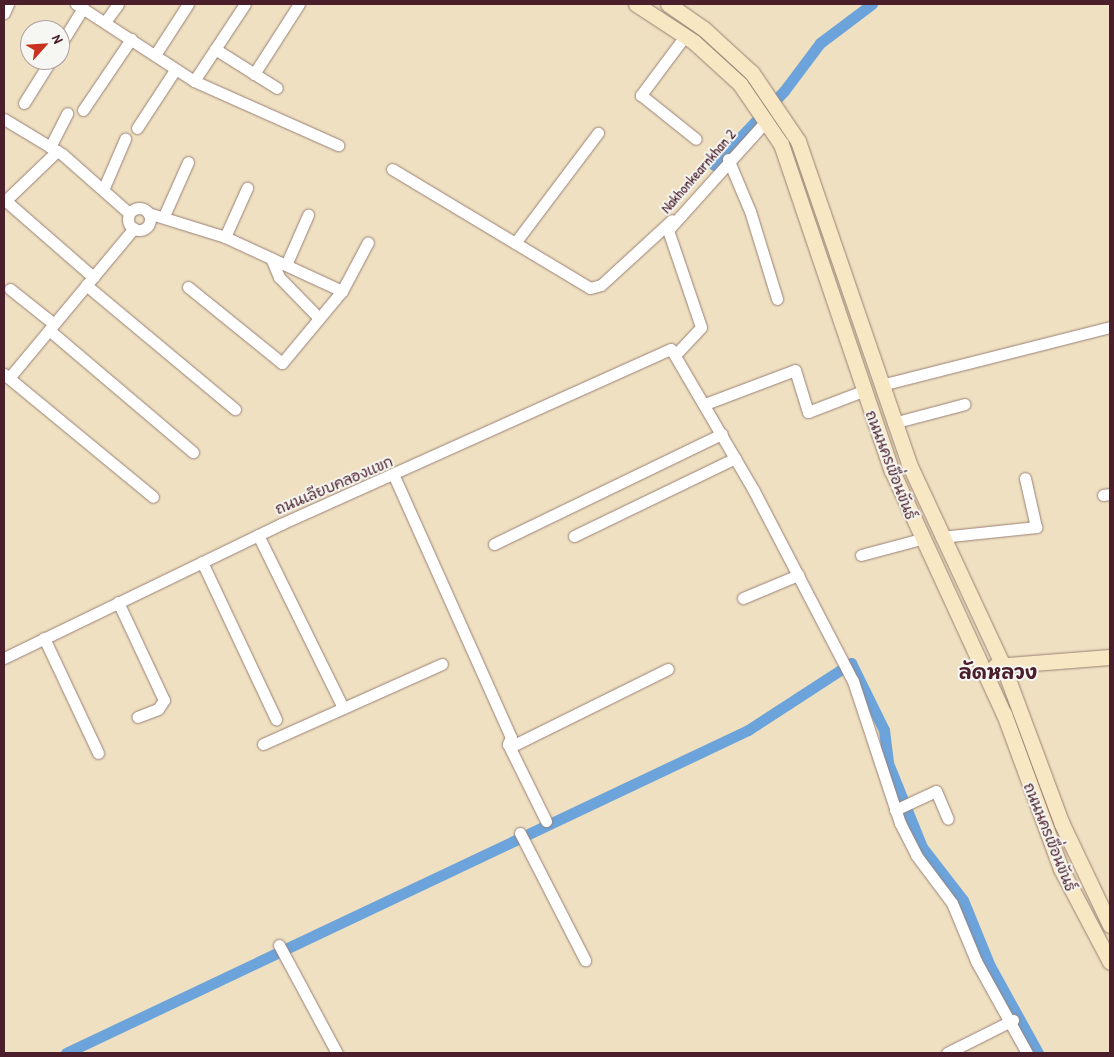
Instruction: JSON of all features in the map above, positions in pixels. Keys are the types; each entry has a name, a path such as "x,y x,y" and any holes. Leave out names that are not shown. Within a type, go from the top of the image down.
{"main road":[{"name":"ถนนนครเขื่อนขันธ์","path":"636,4 685,36 740,84 776,136 835,304 863,391 920,539 984,669 1061,868 1110,962"},
{"name":"ถนนนครเขื่อนขันธ์","path":"668,4 732,54 772,98 788,124 818,191 894,423 941,537 1002,663 1062,824 1110,925"},
{"path":"835,304 852,298"},
{"path":"950,603 968,594"},
{"path":"984,669 1002,663 1110,657"}],"street":[{"path":"4,12 8,4"},
{"path":"105,22 118,4"},
{"path":"155,55 188,4"},
{"path":"194,81 245,4"},
{"path":"254,74 299,4"},
{"path":"70,26 80,6 194,81 338,145"},
{"path":"685,36 640,95 696,139"},
{"path":"83,110 131,39"},
{"path":"215,49 277,88"},
{"path":"24,102 45,70"},
{"path":"137,128 175,70"},
{"path":"68,113 54,149 5,201 90,281 235,409"},
{"name":"Nakhonkearnkhan 2","path":"677,353 701,326 694,297 668,235 672,220 728,159 763,115"},
{"path":"4,119 54,149 103,190 129,214 134,228"},
{"path":"515,243 598,133"},
{"path":"103,190 125,139"},
{"path":"728,159 750,211 777,299"},
{"path":"164,216 188,162"},
{"path":"392,169 590,288 601,285 672,220"},
{"path":"225,237 247,188"},
{"path":"129,214 138,208 148,213 164,216 225,237 342,291"},
{"path":"148,213 146,227 134,228 51,327 6,376 153,497"},
{"path":"286,265 308,215"},
{"path":"188,287 277,364 286,360 342,291 368,242"},
{"path":"271,258 279,277 320,318"},
{"path":"10,289 193,452"},
{"path":"881,385 1110,327"},
{"name":"ถนนเลียบคลองแขก","path":"4,658 258,535 394,476 665,350 677,353"},
{"path":"677,353 798,575 860,695 902,807 916,855 952,903 976,961 1012,1020 1027,1053"},
{"path":"705,404 795,370 808,412 863,391"},
{"path":"894,423 965,404"},
{"path":"494,544 722,434"},
{"path":"574,536 735,458"},
{"path":"394,476 510,737 510,747 546,821"},
{"path":"941,537 1036,528 1025,478"},
{"path":"258,535 343,708"},
{"path":"861,555 920,539"},
{"path":"202,562 276,719"},
{"path":"743,598 798,575"},
{"path":"118,602 164,700 158,709 137,717"},
{"path":"44,638 98,753"},
{"path":"263,744 442,664"},
{"path":"510,747 668,669"},
{"path":"902,807 936,791 948,819"},
{"path":"522,838 585,960"},
{"path":"282,950 337,1053"},
{"path":"947,1053 1012,1020"}],"waterway":[{"path":"714,165 784,91 820,43 872,4"},
{"path":"66,1053 748,730 851,663 884,730 888,763 922,847 963,900 990,966 1038,1053"}],"district":[{"name":"ลัดหลวง","path":"998,671"}]}
